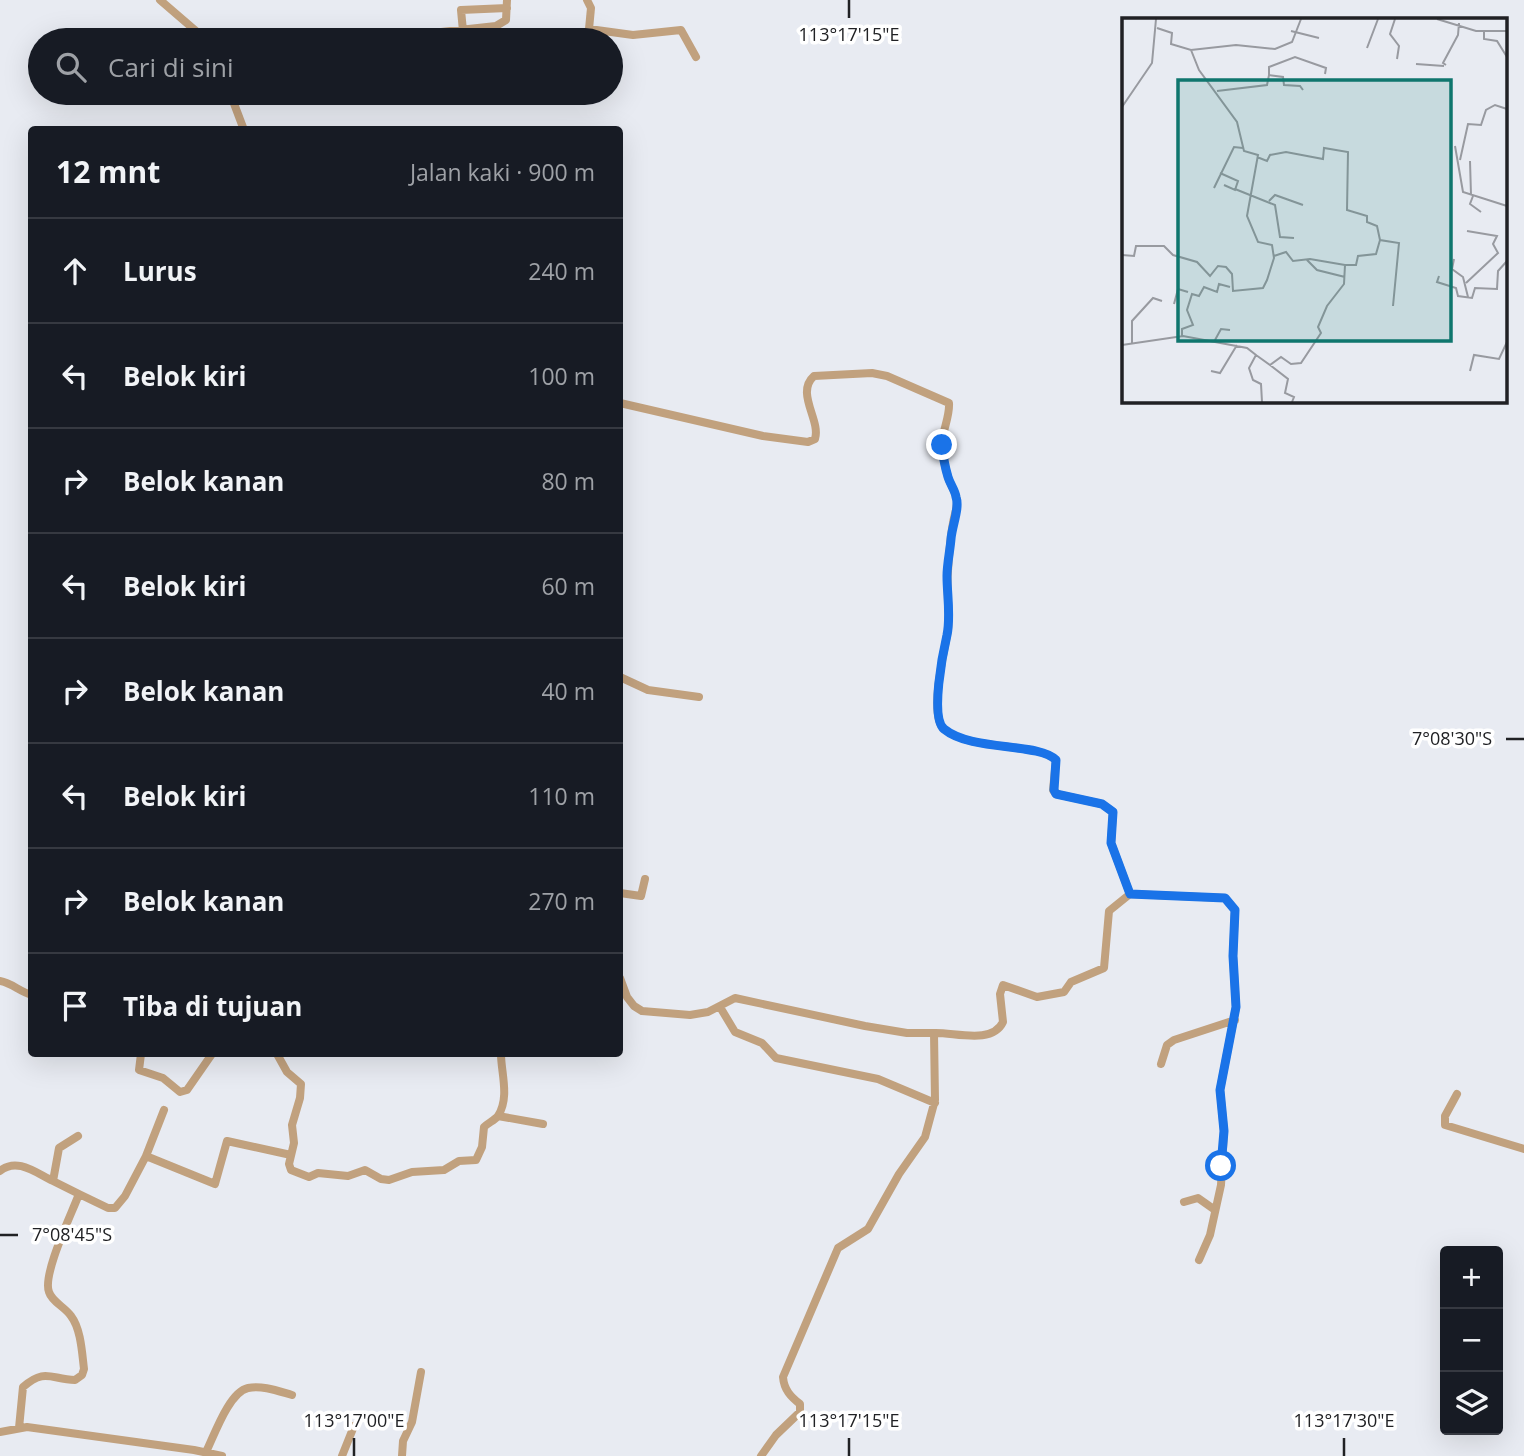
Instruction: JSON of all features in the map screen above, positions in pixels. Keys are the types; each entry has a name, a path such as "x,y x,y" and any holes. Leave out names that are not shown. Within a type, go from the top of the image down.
{"street":[{"path":"160,0 193,28"},
{"path":"587,0 591,8 589,28"},
{"path":"463,28 461,10 507,4 506,20 501,25 482,28"},
{"path":"623,34 681,30 696,57"},
{"path":"235,105 242,126"},
{"path":"623,404 763,436 808,442 815,439 817,432 807,391 809,381 814,376 872,373 887,376 949,403 942,445 948,478 957,498 957,505 952,524 947,574 948,623 941,657 939,721 945,730 971,741 1055,757 1056,794 1102,804 1113,812 1111,843 1130,894"},
{"path":"623,678 648,690 699,696"},
{"path":"623,893 641,896 645,879"},
{"path":"623,986 627,997 642,1011 690,1015 708,1012 735,998 907,1033 979,1035 996,1031 1003,1022 1001,985 1037,997 1049,996 1064,992 1070,982 1104,968 1109,911 1130,894 1214,896 1228,899 1235,910 1235,1020 1220,1090 1224,1131 1221,1185 1210,1235 1199,1260"},
{"path":"0,981 28,994"},
{"path":"720,1007 735,1032 762,1043 774,1057 878,1079 935,1103"},
{"path":"1161,1064 1167,1045 1174,1040 1235,1020"},
{"path":"761,1456 776,1435 800,1412 800,1404 790,1396 783,1384 783,1377 838,1248 868,1229 899,1174 925,1137 935,1103 934,1033"},
{"path":"141,1057 139,1070 163,1078 180,1092 187,1090 210,1057"},
{"path":"278,1057 286,1072 301,1084 300,1098 293,1118 294,1143 289,1164 291,1170 305,1176 318,1173 348,1176 365,1170 382,1179 393,1180 412,1172 444,1170 459,1161 474,1161 482,1147 484,1126 498,1116 504,1090 501,1057"},
{"path":"1457,1094 1445,1116 1445,1125 1524,1149"},
{"path":"0,1171 7,1166 20,1165 108,1208 115,1208 125,1196 146,1156 164,1110"},
{"path":"498,1116 543,1124"},
{"path":"53,1181 59,1148 78,1136"},
{"path":"146,1156 213,1185 216,1183 227,1141 291,1155"},
{"path":"19,1428 23,1387 40,1376 51,1375 75,1380 82,1375 84,1368 74,1321 52,1299 47,1282 79,1194"},
{"path":"1184,1202 1198,1199 1215,1210"},
{"path":"402,1456 403,1441 412,1422 421,1372"},
{"path":"206,1452 232,1400 241,1390 249,1387 262,1388 292,1395"},
{"path":"342,1456 354,1426"},
{"path":"0,1432 27,1427 222,1456"}],"route":[{"path":"942,445 948,478 957,498 957,505 952,524 947,574 948,623 941,657 938,705 941,726 971,741 1055,757 1056,794 1102,804 1113,812 1111,843 1130,894 1214,896 1228,899 1235,910 1233,956 1236,1007 1220,1090 1224,1131 1221,1166"}]}
